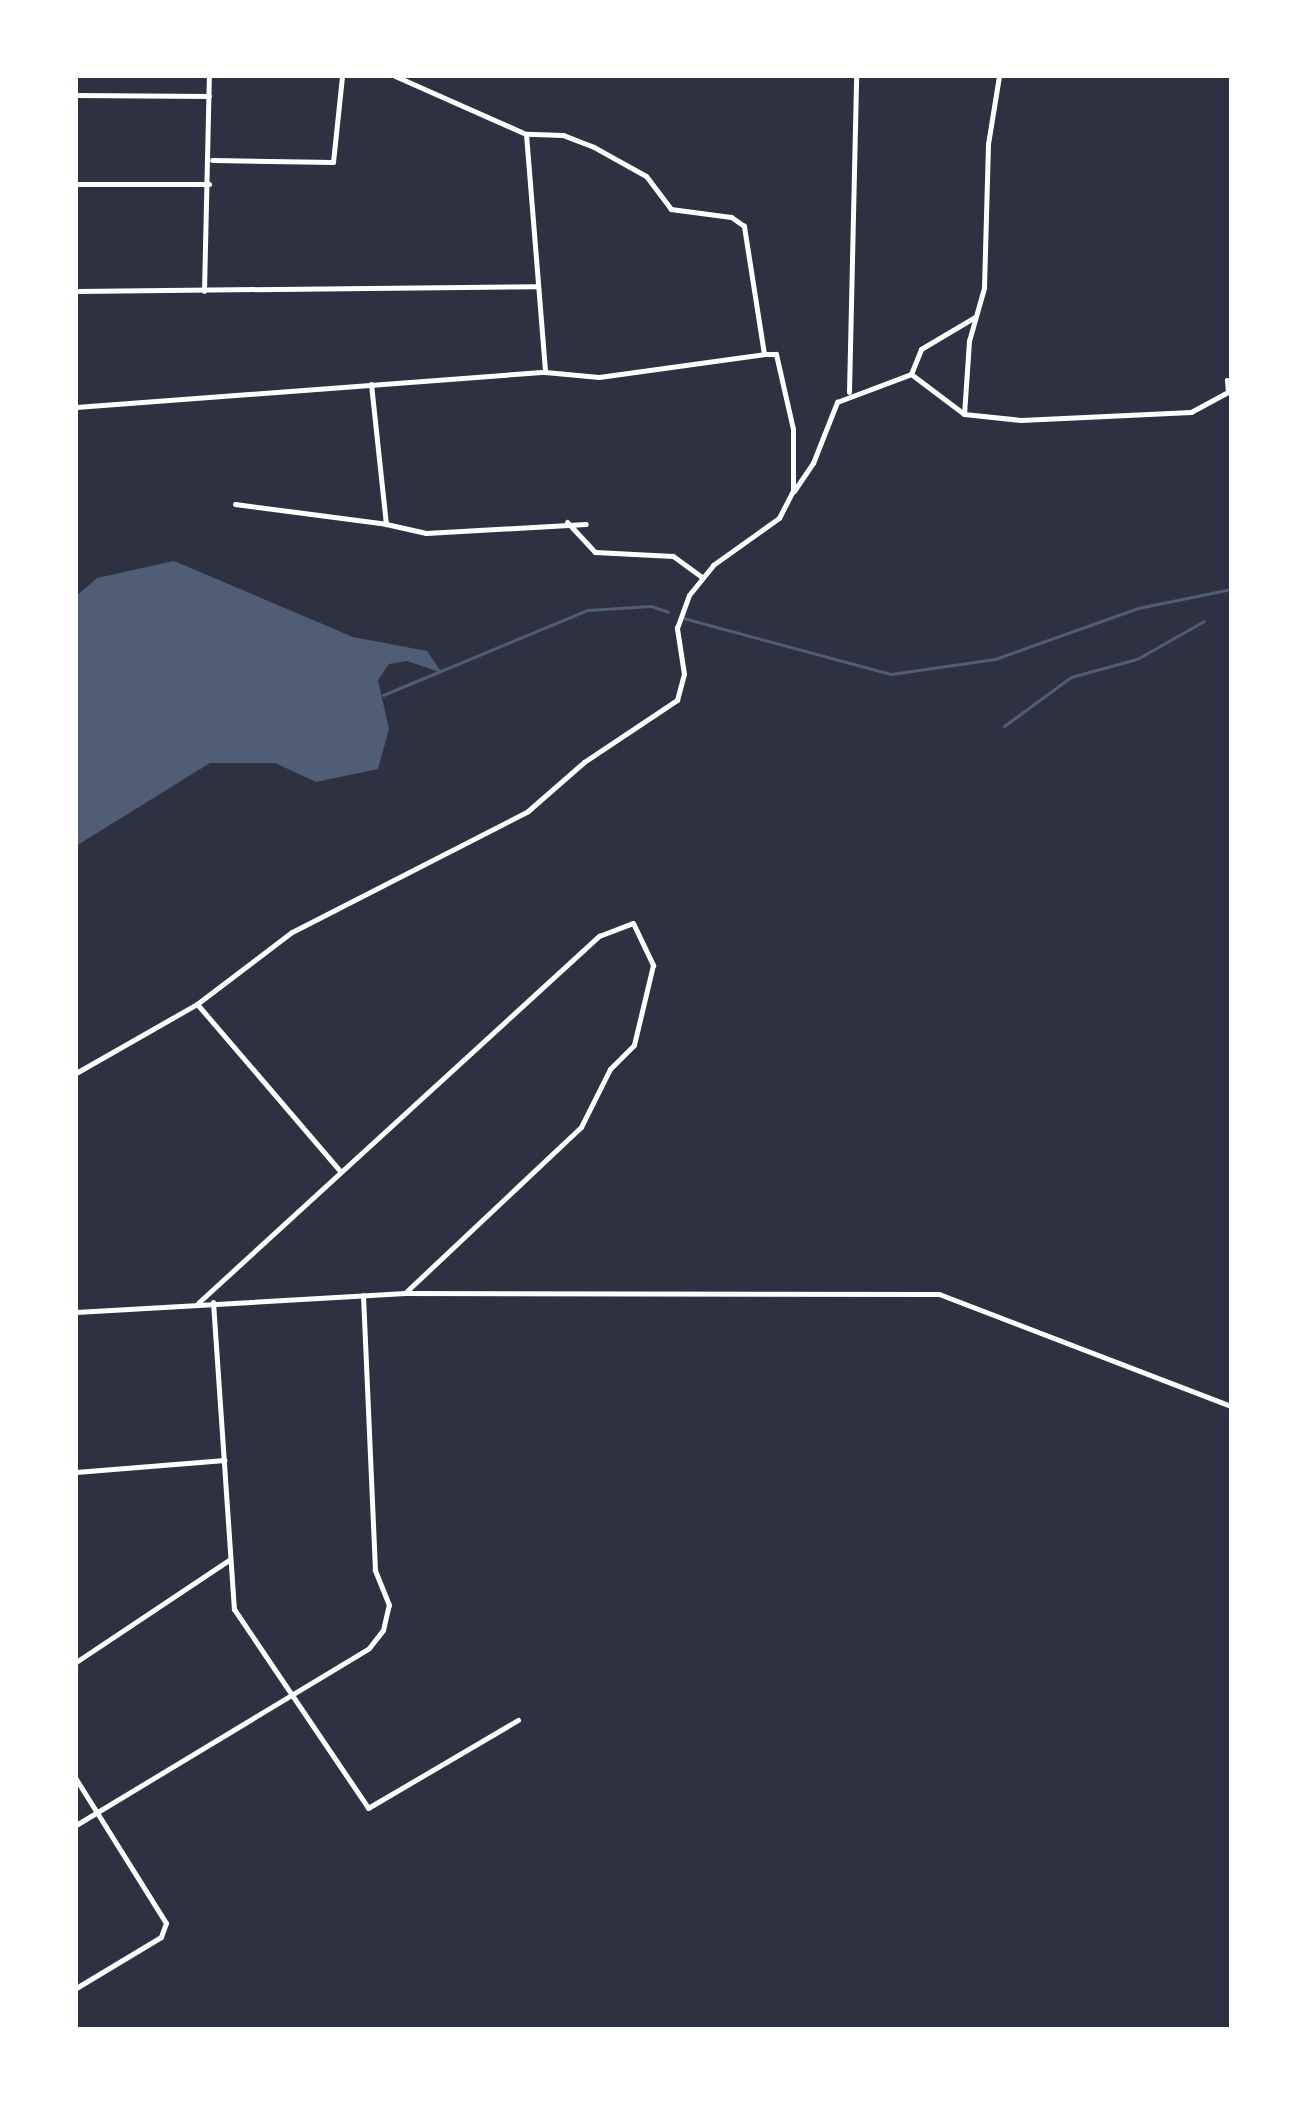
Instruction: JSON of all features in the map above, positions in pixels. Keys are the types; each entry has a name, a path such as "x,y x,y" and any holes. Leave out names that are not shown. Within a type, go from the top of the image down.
{"street":[{"path":"204,291 212,160 209,76"},
{"path":"212,160 333,162 342,76"},
{"path":"395,76 526,134 563,135 594,147 646,176 671,209 731,217 744,226 764,354"},
{"path":"76,1073 197,1004 292,932 528,811 584,762 652,721 683,687 679,645 681,611 702,577 779,518 849,392 856,76"},
{"path":"964,414 975,317 984,288 988,144 999,76"},
{"path":"76,95 209,96"},
{"path":"526,134 538,216 537,286 545,372"},
{"path":"76,184 209,184"},
{"path":"76,291 537,286"},
{"path":"911,374 921,349 975,317"},
{"path":"76,407 545,372 599,377 776,354 793,429 793,491"},
{"path":"849,392 911,374"},
{"path":"911,374 964,414 1021,420 1191,412 1228,392 1227,380"},
{"path":"371,384 386,524"},
{"path":"235,504 386,524 426,533 567,522 586,524"},
{"path":"567,522 595,552 673,556 702,577"},
{"path":"198,1304 599,936 633,923 648,944 653,980 634,1045 610,1069 581,1127 405,1293"},
{"path":"197,1004 341,1172"},
{"path":"76,1312 405,1293 939,1294 1231,1406"},
{"path":"76,1825 290,1691 369,1648 389,1605 375,1570 363,1295"},
{"path":"213,1302 234,1609 368,1808 518,1720"},
{"path":"76,1472 225,1460"},
{"path":"76,1662 229,1560"},
{"path":"76,1779 164,1915 165,1931 76,1988"}],"water":[{"path":"174,561 353,637 427,651 442,673 407,661 389,664 378,680 389,729 378,769 316,782 275,763 210,763 76,846 76,596 97,578"}],"waterway":[{"path":"683,618 891,674 995,659 1138,608 1231,589"},
{"path":"383,695 587,610 651,606 668,612"},
{"path":"1004,726 1071,677 1137,659 1204,621"}]}
